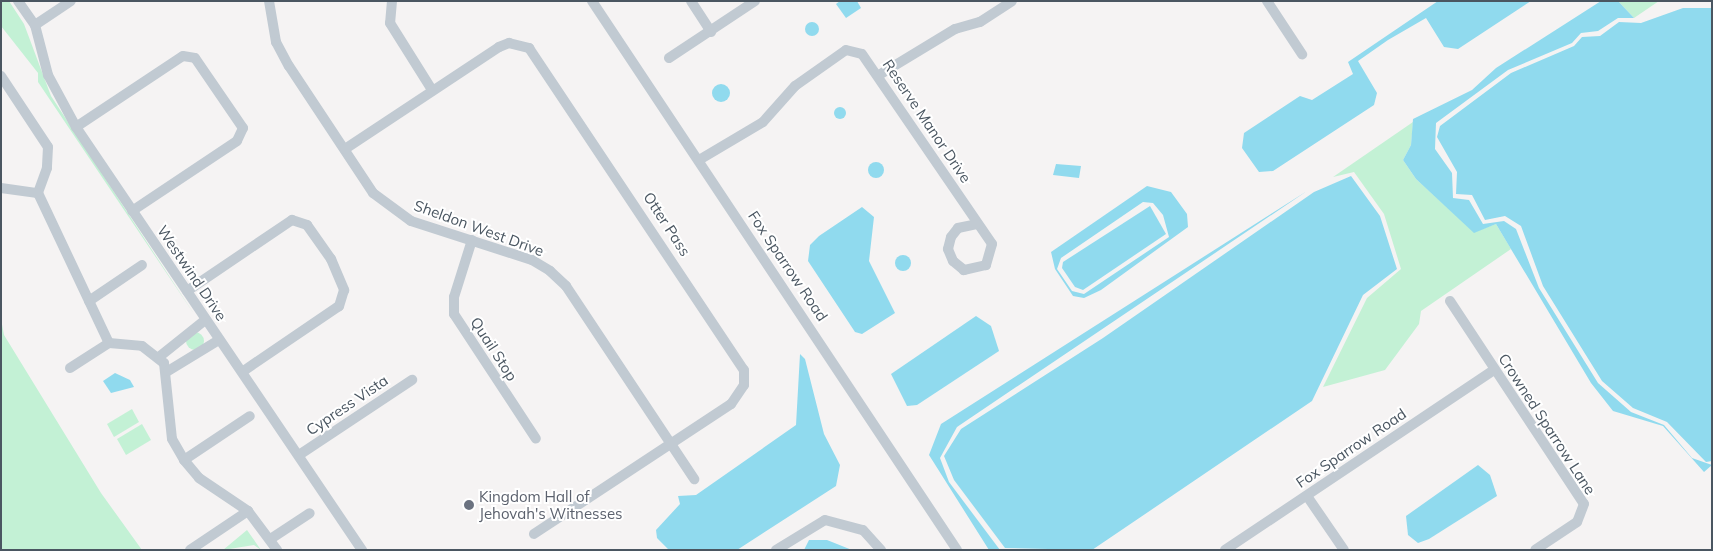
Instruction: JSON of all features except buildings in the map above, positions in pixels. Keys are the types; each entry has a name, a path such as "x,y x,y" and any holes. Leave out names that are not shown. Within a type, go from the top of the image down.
{"street":[{"name":"Westwind Drive","path":"18,1 35,25 48,75 76,127 362,550"},
{"path":"35,25 70,1"},
{"name":"Sheldon West Drive","path":"269,1 280,50 373,192 392,210 532,260 566,286 694,479"},
{"path":"392,1 390,23 432,90"},
{"name":"Fox Sparrow Road","path":"592,1 957,550"},
{"path":"691,1 711,32"},
{"path":"669,58 711,32 755,1"},
{"path":"879,75 954,28 980,22 1012,1"},
{"path":"1267,1 1302,54"},
{"name":"Otter Pass","path":"345,149 432,90 509,43 529,48 538,56 744,370 744,385 731,404 534,534"},
{"name":"Reserve Manor Drive","path":"699,160 763,122 795,86 846,50 862,54 879,75 992,244 992,255 986,265 964,270 953,261 948,249 951,237 958,228 977,224"},
{"path":"76,127 183,56 195,58 243,128 237,141 132,210"},
{"path":"1,76 48,147 47,168 38,193 109,343"},
{"path":"1,188 11,193 38,193"},
{"path":"187,291 292,220 307,225 331,259 344,290 339,306 242,372"},
{"name":"Quail Stop","path":"472,240 454,297 454,314 536,439"},
{"path":"89,301 142,265"},
{"name":"Crowned Sparrow Lane","path":"1450,301 1584,504 1577,522 1535,550"},
{"path":"159,357 205,320"},
{"path":"168,371 186,358 219,340"},
{"path":"70,368 109,343 142,346 159,357 168,371 172,439 184,460 199,478 248,511 272,538 277,550"},
{"path":"175,344 186,358"},
{"name":"Fox Sparrow Road","path":"1225,550 1494,370"},
{"name":"Cypress Vista","path":"299,455 412,380"},
{"path":"184,460 250,416"},
{"path":"1307,496 1344,550"},
{"path":"190,550 248,511"},
{"path":"272,538 310,513"},
{"path":"778,549 825,520 863,530 881,550"}],"green space":[{"path":"1,1 9,1 24,24 51,96 194,314 38,82 38,73 1,26"},
{"path":"1618,1 1659,1 1634,18"},
{"path":"1413,122 1411,145 1403,160 1416,179 1474,232 1496,224 1511,249 1421,311 1419,324 1385,370 1323,387 1367,298 1401,269 1384,214 1354,172 1333,177"},
{"path":"1,319 4,335 101,493 142,550 1,550"},
{"path":"191,332 199,332 204,337 202,348 191,350 186,345 186,337"},
{"path":"132,409 139,422 114,437 107,424"},
{"path":"142,424 151,440 126,455 117,439"},
{"path":"247,530 261,550 254,545 223,550"}],"water":[{"path":"840,1 857,1 861,8 846,18 836,4"},
{"path":"1438,1 1531,1 1458,49 1444,47 1426,18 1388,40 1358,61 1377,93 1374,105 1273,171 1259,172 1242,148 1244,133 1300,96 1312,100 1353,74 1348,62"},
{"path":"1601,1 1618,1 1634,18 1618,18 1598,31 1581,33 1572,43 1508,70 1436,123 1435,149 1452,173 1453,198 1469,200 1483,224 1504,221 1516,229 1539,288 1598,383 1631,412 1664,425 1692,458 1712,465 1704,472 1663,426 1613,411 1591,383 1496,224 1474,233 1416,179 1403,160 1411,145 1413,119 1472,90 1496,68"},
{"path":"1683,8 1712,8 1712,461 1706,462 1667,422 1633,408 1602,381 1543,286 1521,226 1505,216 1485,220 1472,195 1456,194 1457,172 1437,137 1440,126 1511,73 1574,46 1582,37 1600,36 1619,22 1641,23"},
{"path":"809,22 815,22 819,29 815,36 809,36 805,32 805,26"},
{"path":"721,84 727,87 730,93 727,99 721,102 715,99 712,93 715,87"},
{"path":"842,107 845,108 845,118 838,119 835,118 834,111 835,108"},
{"path":"876,162 882,164 884,170 882,176 876,178 870,176 868,170 870,164"},
{"path":"1056,164 1081,166 1079,178 1053,175"},
{"path":"1351,176 1380,216 1397,269 1363,295 1312,401 1092,550 1005,548 954,480 944,456 961,429 1103,338 1314,192"},
{"path":"1147,186 1171,192 1187,214 1188,227 1101,290 1084,298 1073,296 1055,269 1051,252","holes":["1143,202 1153,203 1163,215 1169,237 1084,294 1072,291 1057,269 1061,258"]},
{"path":"1307,191 957,427 940,458 949,482 1000,550 989,550 929,455 941,424"},
{"path":"1150,206 1166,234 1083,290 1075,287 1062,268 1063,262"},
{"path":"862,207 874,217 869,261 895,313 862,334 855,332 808,261 810,245 819,236"},
{"path":"900,255 906,255 911,260 909,269 900,271 895,266 895,260"},
{"path":"976,316 991,326 999,351 917,405 907,406 891,374"},
{"path":"800,354 805,359 824,434 840,465 836,486 737,550 669,550 657,538 656,530 680,504 678,496 696,495 796,425"},
{"path":"115,373 130,380 134,387 111,393 103,381"},
{"path":"1478,465 1490,475 1497,496 1429,539 1418,543 1408,535 1406,516"},
{"path":"809,540 827,540 852,550 804,550"}],"place":[{"name":"Kingdom Hall of Jehovah's Witnesses","path":"469,505"}]}
